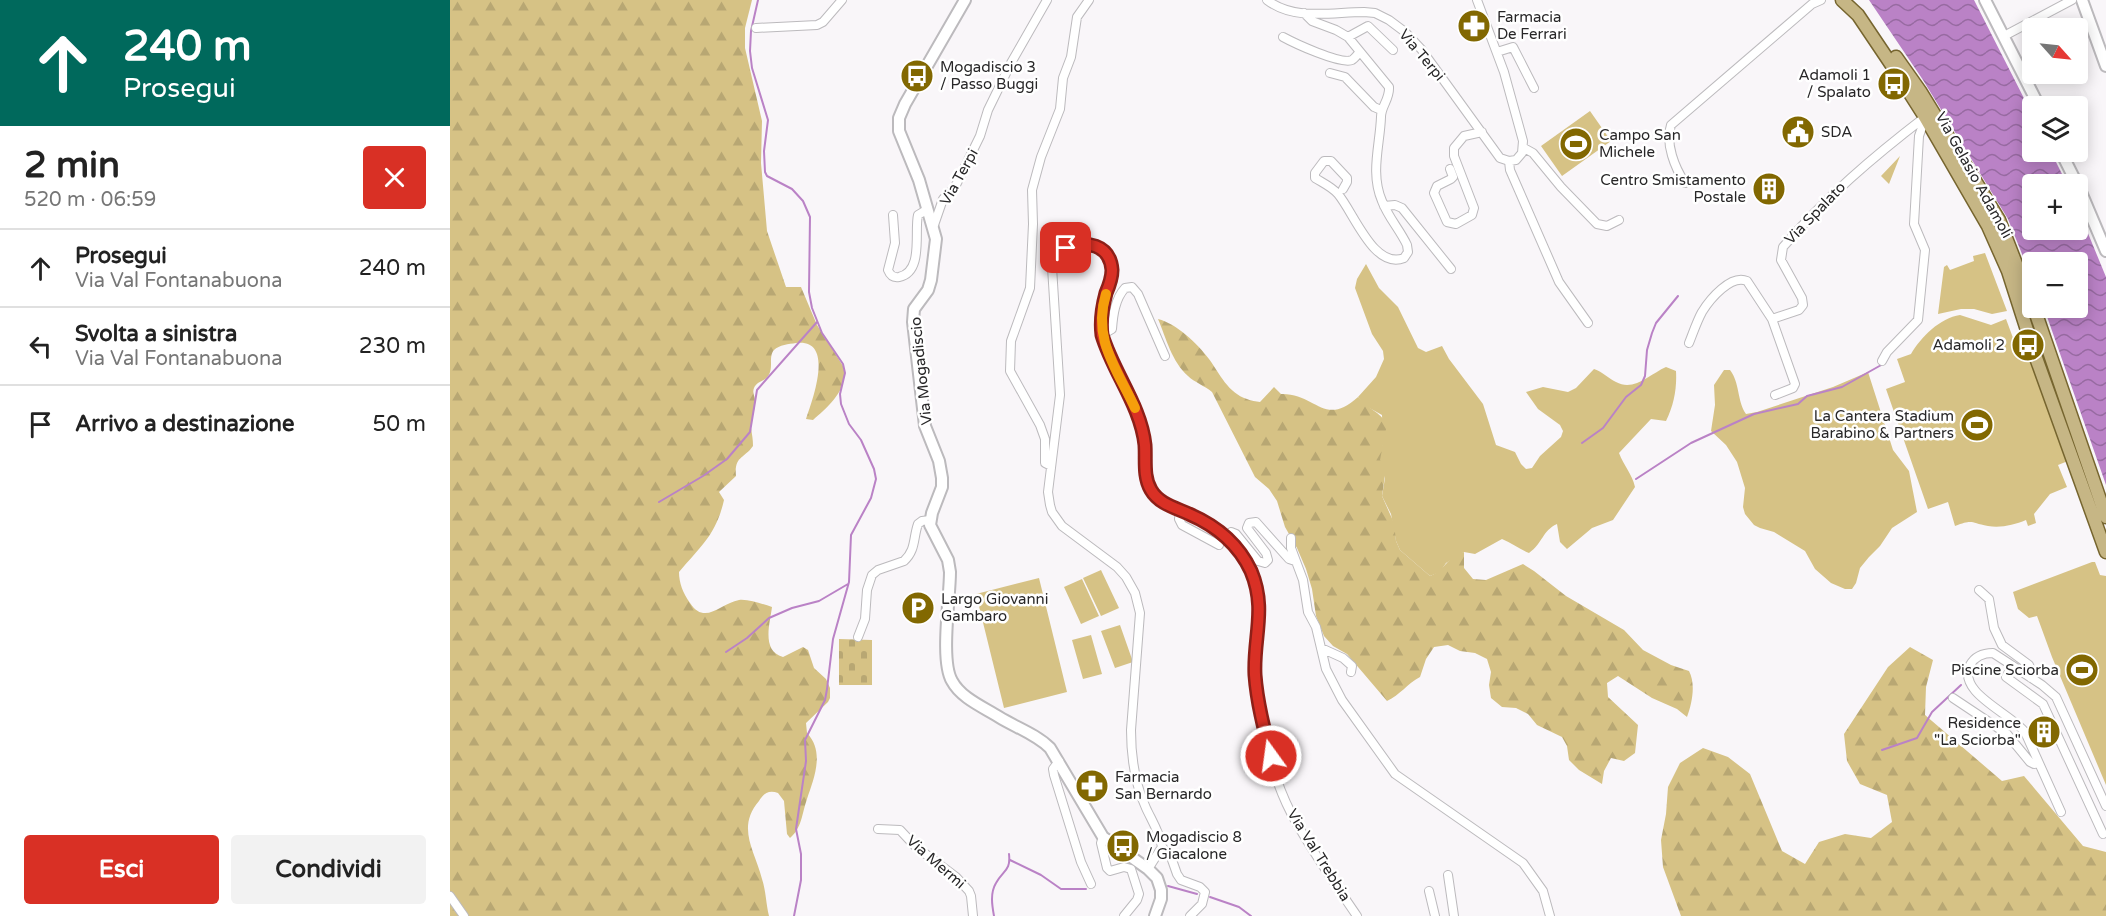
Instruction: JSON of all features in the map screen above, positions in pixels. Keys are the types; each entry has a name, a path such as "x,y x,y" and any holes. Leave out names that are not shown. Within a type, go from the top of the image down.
{"main road":[{"name":"Via Gelasio Adamoli","path":"1842,0 1865,25 1925,117 1988,226 2008,271 2106,552"},
{"name":"Via Gelasio Adamoli","path":"1855,0 1920,91 1999,220 2022,278"},
{"name":"Via Gelasio Adamoli","path":"2037,318 2106,517"}],"street":[{"path":"756,28 817,25 842,0"},
{"name":"Via Mogadiscio","path":"930,520 942,487 942,478 939,461 925,426 913,313 916,305 928,290 932,279 936,239 934,225 917,173 899,131 899,118 965,0"},
{"name":"Via Terpi","path":"934,225 943,199 955,187 980,136 988,110 1011,63 1047,0"},
{"path":"1051,466 1045,463 1045,439 1040,425 1010,371 1011,340 1030,288 1032,190 1041,157 1060,109 1063,78 1071,57 1077,17 1089,0"},
{"path":"1478,0 1515,108 1524,148 1519,157 1509,160"},
{"path":"1685,183 1678,172 1672,153 1669,131 1671,125 1813,2 1821,0"},
{"path":"1985,0 2034,96"},
{"path":"2004,36 2072,0"},
{"path":"2082,0 2106,66"},
{"name":"Via Terpi","path":"1272,1 1290,13 1375,13 1405,32 1500,158 1509,160 1510,170 1559,282 1588,323"},
{"path":"1304,14 1312,21 1348,37 1389,87 1389,97 1381,110 1375,164 1384,206 1407,245 1408,252 1401,259 1389,259 1376,250 1339,195 1315,178 1315,173 1324,161 1331,161 1347,178 1343,189"},
{"path":"1348,37 1366,26 1371,26 1393,50"},
{"path":"1283,37 1311,51 1346,61 1354,59 1359,53"},
{"path":"1497,52 1513,47 1534,88"},
{"path":"1330,73 1345,77 1374,107 1381,110"},
{"path":"1882,361 1887,352 1918,320 1925,250 1914,224 1919,136 1925,117"},
{"name":"Via Spalato","path":"1772,319 1799,310 1803,305 1802,298 1781,260 1783,247 1843,183 1925,117"},
{"path":"1450,169 1453,177 1437,186 1434,193 1447,222 1456,224 1472,215 1474,208 1454,156 1454,148 1464,136 1482,132"},
{"path":"1524,148 1533,153 1561,187 1597,224 1607,226 1619,220"},
{"path":"1384,206 1395,205 1402,208 1451,269"},
{"path":"893,215 895,243 888,270 891,275 899,277 906,273 916,255 918,215 928,209"},
{"path":"2088,210 2106,251"},
{"path":"1166,356 1138,294 1132,287 1125,288 1121,294 1113,317 1112,329 1102,335 1101,310 1112,270 1106,254 1090,243 1078,243 1066,248 1056,258 1052,267 1060,395 1048,492 1052,512 1062,526 1117,567 1135,593 1140,613 1131,730 1135,774 1162,847 1171,857 1177,874 1182,880 1200,887 1205,892 1202,904 1190,916"},
{"path":"1689,343 1702,313 1718,294 1735,280 1742,279 1749,284 1772,319 1795,384 1793,388 1775,395"},
{"name":"Via Val Trebbia","path":"1102,335 1141,426 1146,474 1151,490 1160,500 1208,522 1227,536 1244,557 1259,597 1260,620 1255,674 1258,700 1277,779 1290,811 1312,850 1357,916"},
{"path":"1179,510 1179,519 1187,528 1219,545"},
{"path":"858,637 865,619 867,590 872,575 878,570 908,558 913,549 918,524 930,520 931,530 949,564 947,664 952,682 976,703 1046,743 1103,837 1157,878 1161,890 1160,907 1155,916"},
{"path":"1227,536 1231,532 1236,534 1258,561 1265,563 1268,560 1266,553 1247,528 1249,523 1256,522 1289,559 1295,561"},
{"path":"1291,538 1291,548 1303,580 1308,612 1316,627 1326,669 1338,694 1395,774 1523,862 1543,891 1550,916"},
{"path":"1978,590 1989,599 1994,628 2002,645 2029,665 2031,678"},
{"path":"1321,648 1342,658 1352,666 1352,672"},
{"path":"2061,812 2025,732 2018,722 1973,691 1968,681 1968,671 1972,662 1984,653 1993,653 2056,697 2106,806"},
{"path":"2013,666 2006,677 2043,704 2103,834"},
{"path":"1953,698 2007,734 2030,762 2038,763"},
{"path":"1059,761 1053,769 1054,776 1081,862 1091,884"},
{"name":"Via Mermi","path":"878,829 900,830 915,846 956,877 971,896 972,916"},
{"path":"1103,837 1101,843 1107,868 1110,871 1124,867 1131,869 1139,894 1124,916"},
{"path":"1148,869 1162,847"},
{"path":"1448,874 1454,916"},
{"path":"1429,891 1435,916"},
{"path":"450,896 464,916"}],"green space":[{"path":"450,0 752,0 745,28 745,48 762,121 761,163 767,231 786,287 801,287 817,325 843,366 844,374 841,389 831,403 813,420 806,419 813,399 818,372 815,350 808,344 796,343 774,350 771,356 770,373 753,390 755,404 751,425 753,446 738,461 736,476 719,492 724,500 712,531 679,572 685,595 701,613 713,611 739,600 772,607 768,636 772,649 783,657 803,647 808,650 814,668 826,679 830,688 828,702 806,723 807,733 816,748 817,757 797,830 790,838 787,834 784,801 775,792 769,792 763,796 752,811 749,821 749,840 763,884 769,916 450,916"},
{"name":"Campo San Michele","path":"1590,111 1611,141 1562,176 1541,146"},
{"path":"1900,156 1889,184 1881,176"},
{"path":"1985,253 2007,311 1992,314 1974,309 1961,309 1938,314 1944,267 1947,265 1950,270 1974,261 1973,256"},
{"path":"1366,264 1379,288 1398,307 1418,348 1426,352 1442,346 1483,404 1496,445 1515,452 1526,469 1532,468 1540,456 1561,437 1563,431 1560,425 1538,409 1526,392 1543,387 1568,392 1576,388 1594,369 1623,385 1642,381 1666,367 1676,371 1674,396 1666,421 1651,419 1619,453 1635,487 1613,520 1592,528 1567,549 1560,542 1557,524 1548,530 1529,553 1502,539 1475,554 1464,552 1446,563 1440,572 1430,576 1400,550 1391,514 1382,496 1385,478 1379,460 1383,443 1382,415 1364,405 1358,397 1376,377 1384,359 1383,351 1372,334 1355,288 1357,279"},
{"name":"La Cantera Stadium Barabino & Partners","path":"1960,315 1991,325 2006,319 2016,346 2026,342 2068,461 2058,465 2067,487 2050,494 2034,514 2036,523 2028,526 2026,520 2003,526 1969,522 1955,526 1948,502 1928,509 1886,389 1905,382 1897,359 1911,354 1920,341 1938,324"},
{"path":"1158,319 1172,325 1193,341 1230,388 1249,400 1260,402 1274,387 1281,394 1303,398 1328,409 1346,406 1358,397 1387,424 1380,460 1386,468 1382,496 1394,523 1396,541 1400,550 1430,576 1453,557 1464,552 1464,568 1473,579 1486,580 1523,564 1566,596 1624,630 1643,650 1671,665 1689,671 1692,694 1687,717 1618,676 1607,683 1608,697 1638,725 1635,753 1624,761 1611,758 1604,771 1602,784 1579,770 1569,760 1567,746 1562,737 1537,725 1528,714 1516,708 1502,707 1491,698 1489,685 1491,672 1487,659 1475,653 1460,651 1448,645 1434,647 1426,659 1420,677 1387,701 1347,654 1333,646 1324,636 1316,616 1306,569 1285,527 1277,501 1269,489 1255,477 1212,392 1190,378 1178,364"},
{"path":"1724,370 1730,370 1733,375 1746,414 1833,387 1868,372 1893,450 1909,471 1917,512 1892,528 1880,546 1860,568 1852,589 1845,589 1831,583 1815,569 1805,551 1774,532 1754,525 1745,514 1743,507 1745,488 1737,462 1726,445 1711,431 1715,405 1714,385"},
{"name":"Piscine Sciorba","path":"2095,562 2100,575 2106,576 2106,785 2037,616 2029,618 2018,609 2013,592"},
{"path":"1101,570 1119,608 1101,616 1083,578"},
{"path":"1039,578 1067,692 1004,708 976,594"},
{"path":"1082,579 1099,616 1081,624 1064,587"},
{"path":"1120,625 1133,662 1115,668 1101,631"},
{"path":"1091,635 1102,674 1083,679 1072,640"},
{"path":"839,639 872,640 872,685 839,685"},
{"path":"1910,647 1933,660 1926,687 1925,715 2002,781 2024,776 2083,846 2106,852 2106,916 1681,916 1663,867 1661,840 1668,787 1680,763 1703,748 1728,757 1750,774 1782,851 1805,864 1819,842 1845,834 1871,838 1892,822 1887,795 1860,784 1847,761 1844,734 1888,667"}],"water":[{"path":"1869,0 1974,0 2023,96 2022,162 2056,162 2062,174 2022,174 2022,240 2088,240 2088,233 2106,277 2106,485 2048,318 2088,318 2088,252 2022,252 2022,254 2008,219 1923,80"}],"waterway":[{"path":"758,0 751,31 750,51 752,68 768,120 764,151 765,172 767,176 792,189 803,201 810,217 809,292 812,308 822,333 843,364 845,373 840,394 841,404 849,424 861,440 876,479 871,498 851,535 849,582 833,639 825,700 805,740 806,761 796,829 801,854 801,880 794,916"},
{"path":"1582,443 1603,428 1626,397 1641,385 1645,376 1647,350 1656,323 1678,296"},
{"path":"659,502 727,459 750,432 757,390 817,322"},
{"path":"1636,479 1691,443 1754,414 1798,404 1807,396 1842,387 1883,364"},
{"path":"726,652 747,638 769,618 792,608 819,601 848,584"},
{"path":"1882,750 1917,738 1932,712 1961,685"},
{"path":"994,916 993,891 1008,867 1009,854"},
{"path":"1010,860 1041,875 1061,889 1086,889"},
{"path":"1168,886 1197,894"},
{"path":"1210,897 1239,907 1251,916"}],"slow traffic":[{"path":"1106,294 1100,319 1102,335 1135,408"}],"place":[{"name":"Farmacia De Ferrari","path":"1474,26"},
{"name":"Mogadiscio 3 / Passo Buggi","path":"917,76"},
{"name":"Adamoli 1 / Spalato","path":"1894,84"},
{"name":"SDA","path":"1798,132"},
{"name":"Campo San Michele","path":"1576,144"},
{"name":"Centro Smistamento Postale","path":"1769,189"},
{"name":"Adamoli 2","path":"2028,345"},
{"name":"La Cantera Stadium Barabino & Partners","path":"1977,425"},
{"name":"Largo Giovanni Gambaro","path":"918,608"},
{"name":"Piscine Sciorba","path":"2082,670"},
{"name":"Residence \"La Sciorba\"","path":"2044,732"},
{"name":"Farmacia San Bernardo","path":"1092,786"},
{"name":"Mogadiscio 8 / Giacalone","path":"1123,846"}],"route":[{"path":"1066,248 1078,243 1090,243 1100,248 1110,262 1111,279 1100,319 1102,335 1141,426 1145,445 1146,474 1151,490 1160,500 1208,522 1227,536 1244,557 1251,573 1259,597 1260,620 1255,674 1258,700 1271,756"}]}
